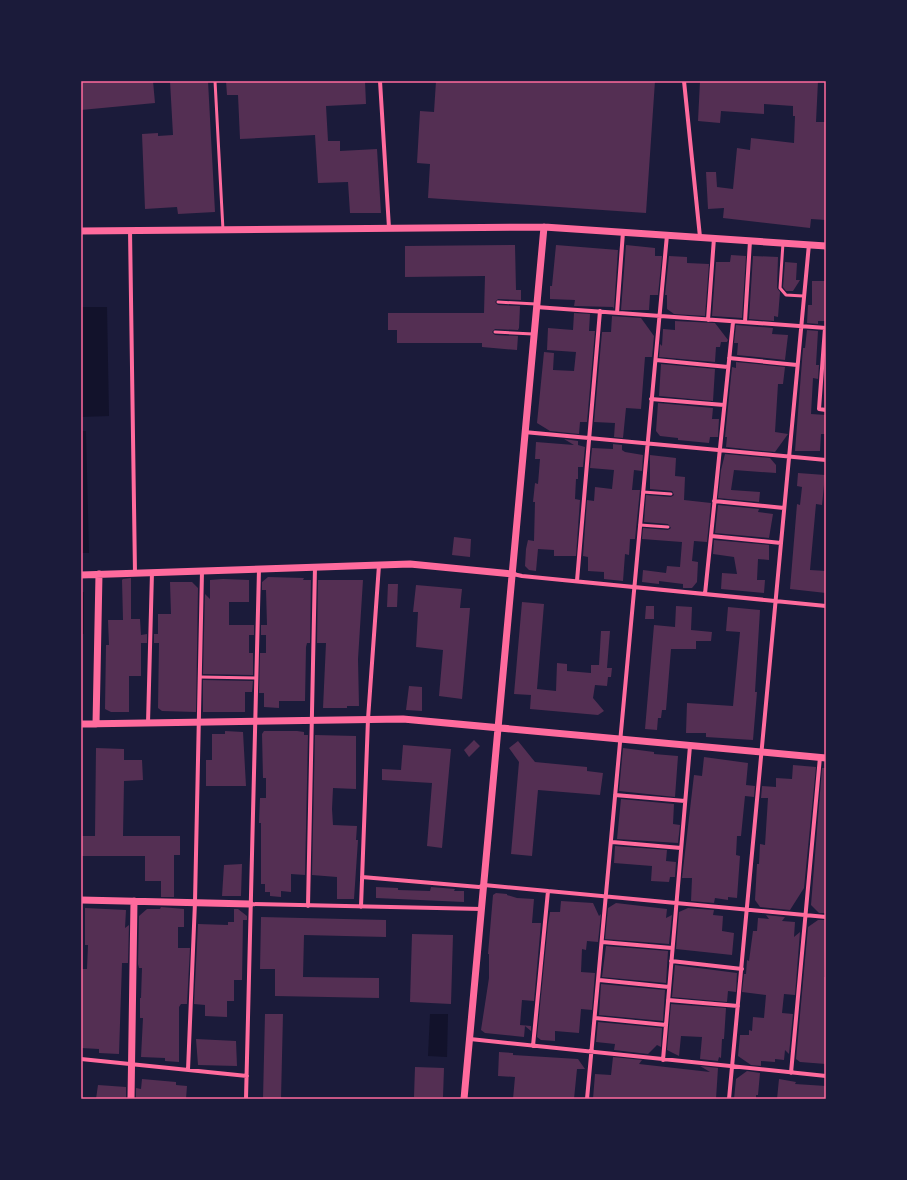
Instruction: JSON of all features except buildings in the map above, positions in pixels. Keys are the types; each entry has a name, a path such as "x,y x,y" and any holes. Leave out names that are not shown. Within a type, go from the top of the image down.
{"street":[{"path":"380,81 389,228"},
{"path":"684,81 700,237"},
{"path":"464,1099 544,227"},
{"path":"81,231 544,227 826,246"},
{"path":"130,230 135,573"},
{"path":"617,313 623,232"},
{"path":"587,1099 667,235"},
{"path":"708,320 714,238"},
{"path":"745,322 750,240"},
{"path":"729,1099 748,910 808,244"},
{"path":"536,306 825,328 819,409 826,410"},
{"path":"577,581 600,311"},
{"path":"705,594 733,322"},
{"path":"729,358 797,365"},
{"path":"656,360 728,367"},
{"path":"651,399 724,406"},
{"path":"524,432 647,442 826,460"},
{"path":"714,501 784,508"},
{"path":"711,536 781,543"},
{"path":"81,574 410,564 826,606"},
{"path":"361,907 368,719 379,565"},
{"path":"308,906 315,567"},
{"path":"246,1099 259,569"},
{"path":"188,1070 195,902 202,571"},
{"path":"148,723 152,572"},
{"path":"96,724 99,574"},
{"path":"81,724 403,719 823,757 805,915 792,1073"},
{"path":"662,1060 690,746"},
{"path":"615,795 685,801"},
{"path":"612,842 681,848"},
{"path":"362,877 479,887 484,885 826,917"},
{"path":"533,1046 548,891"},
{"path":"81,900 482,909"},
{"path":"131,1099 134,901"},
{"path":"602,942 672,948"},
{"path":"671,961 742,969"},
{"path":"599,980 669,987"},
{"path":"668,1000 738,1006"},
{"path":"595,1018 666,1025"},
{"path":"470,1039 826,1076"},
{"path":"81,1059 247,1076"}],"lane":[{"path":"216,81 223,230"},
{"path":"783,243 780,288 786,295 803,296"},
{"path":"498,302 536,306"},
{"path":"495,332 534,334"},
{"path":"643,492 671,494"},
{"path":"640,525 668,527"},
{"path":"200,677 256,678"}],"shaded area":[{"path":"81,307 107,307 109,416 81,417"},
{"path":"81,431 86,431 89,553 81,553"},
{"path":"81,592 84,592 84,634 81,634"},
{"path":"430,1014 448,1014 447,1057 428,1056"}]}
